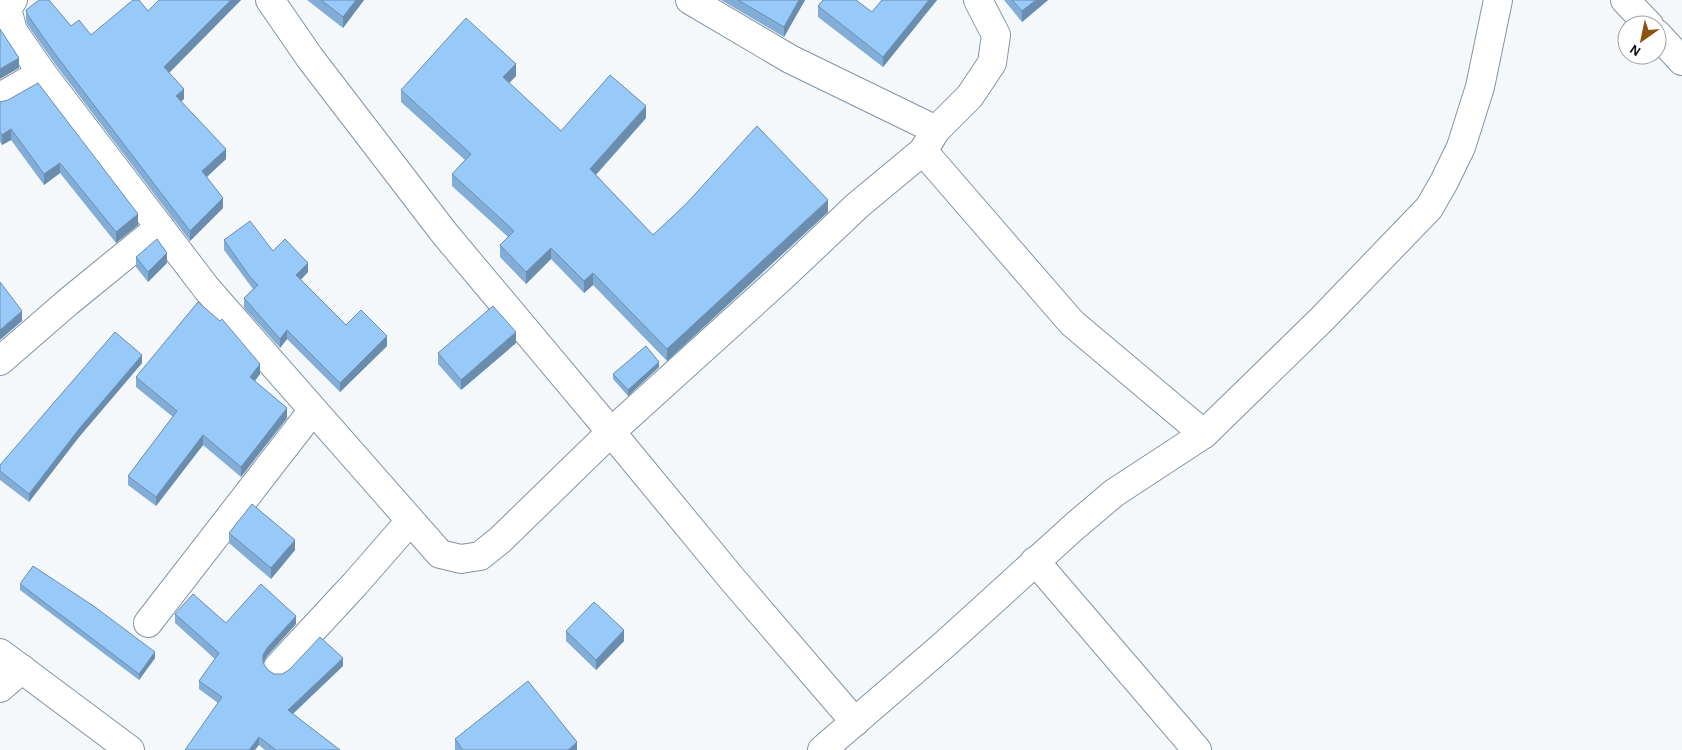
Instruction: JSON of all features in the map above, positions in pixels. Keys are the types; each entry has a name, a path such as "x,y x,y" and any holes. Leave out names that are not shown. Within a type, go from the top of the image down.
{"street":[{"path":"13,0 7,9 13,31 42,73 208,289 440,554 461,559 480,556 500,540 612,432 930,141 970,96 992,63 996,35 978,0"},
{"path":"270,0 310,58 445,234 612,432 733,580 856,722"},
{"path":"690,0 930,141 1072,323 1204,434"},
{"path":"831,747 856,722 1035,561 1114,493 1204,434 1371,269 1429,208 1461,147 1480,87 1498,0"},
{"path":"1625,0 1639,15"},
{"path":"1667,45 1682,61"},
{"path":"0,96 42,73"},
{"path":"0,361 68,302 160,227"},
{"path":"148,623 314,410"},
{"path":"278,667 410,521"},
{"path":"1035,561 1197,750"},
{"path":"0,652 130,750"},
{"path":"0,688 22,669"}],"building":[{"path":"39,0 49,0 71,26 79,20 91,35 133,0 139,0 148,11 159,0 231,0 164,67 184,89 176,96 226,149 202,171 223,198 190,231 55,54 27,14 26,10"},
{"path":"321,0 356,0 343,17"},
{"path":"738,0 799,0 784,27"},
{"path":"823,0 856,0 872,12 882,0 929,0 883,57 818,6"},
{"path":"1012,0 1036,0 1022,11"},
{"path":"466,18 516,64 503,77 561,131 610,75 646,106 590,169 653,235 687,203 757,126 828,200 667,349 593,273 584,281 551,248 526,272 500,245 514,231 452,174 471,154 401,90"},
{"path":"0,29 19,58 0,69"},
{"path":"38,83 138,214 116,232 60,163 44,174 11,129 2,135 0,132 0,102 8,100"},
{"path":"250,221 273,251 285,239 308,263 296,275 346,325 361,310 387,336 340,383 287,330 280,339 244,298 258,285 250,277 224,240"},
{"path":"157,239 167,253 148,272 136,257"},
{"path":"0,282 22,311 0,330"},
{"path":"198,302 220,321 222,319 260,364 250,377 287,408 241,467 203,435 156,497 128,476 177,411 136,377"},
{"path":"493,306 516,332 461,380 438,353"},
{"path":"115,332 142,355 79,429 29,494 0,471 0,465"},
{"path":"646,346 659,362 628,390 613,374"},
{"path":"252,504 295,540 271,568 229,533"},
{"path":"33,566 95,607 155,652 139,674 20,584"},
{"path":"261,584 296,616 263,655 263,663 268,670 274,674 282,674 289,670 320,637 343,658 288,710 340,750 276,750 259,737 249,750 185,750 222,697 199,681 219,653 175,614 193,594 226,623"},
{"path":"594,602 624,630 596,660 566,631"},
{"path":"528,681 577,742 568,750 463,750 455,739"}]}
